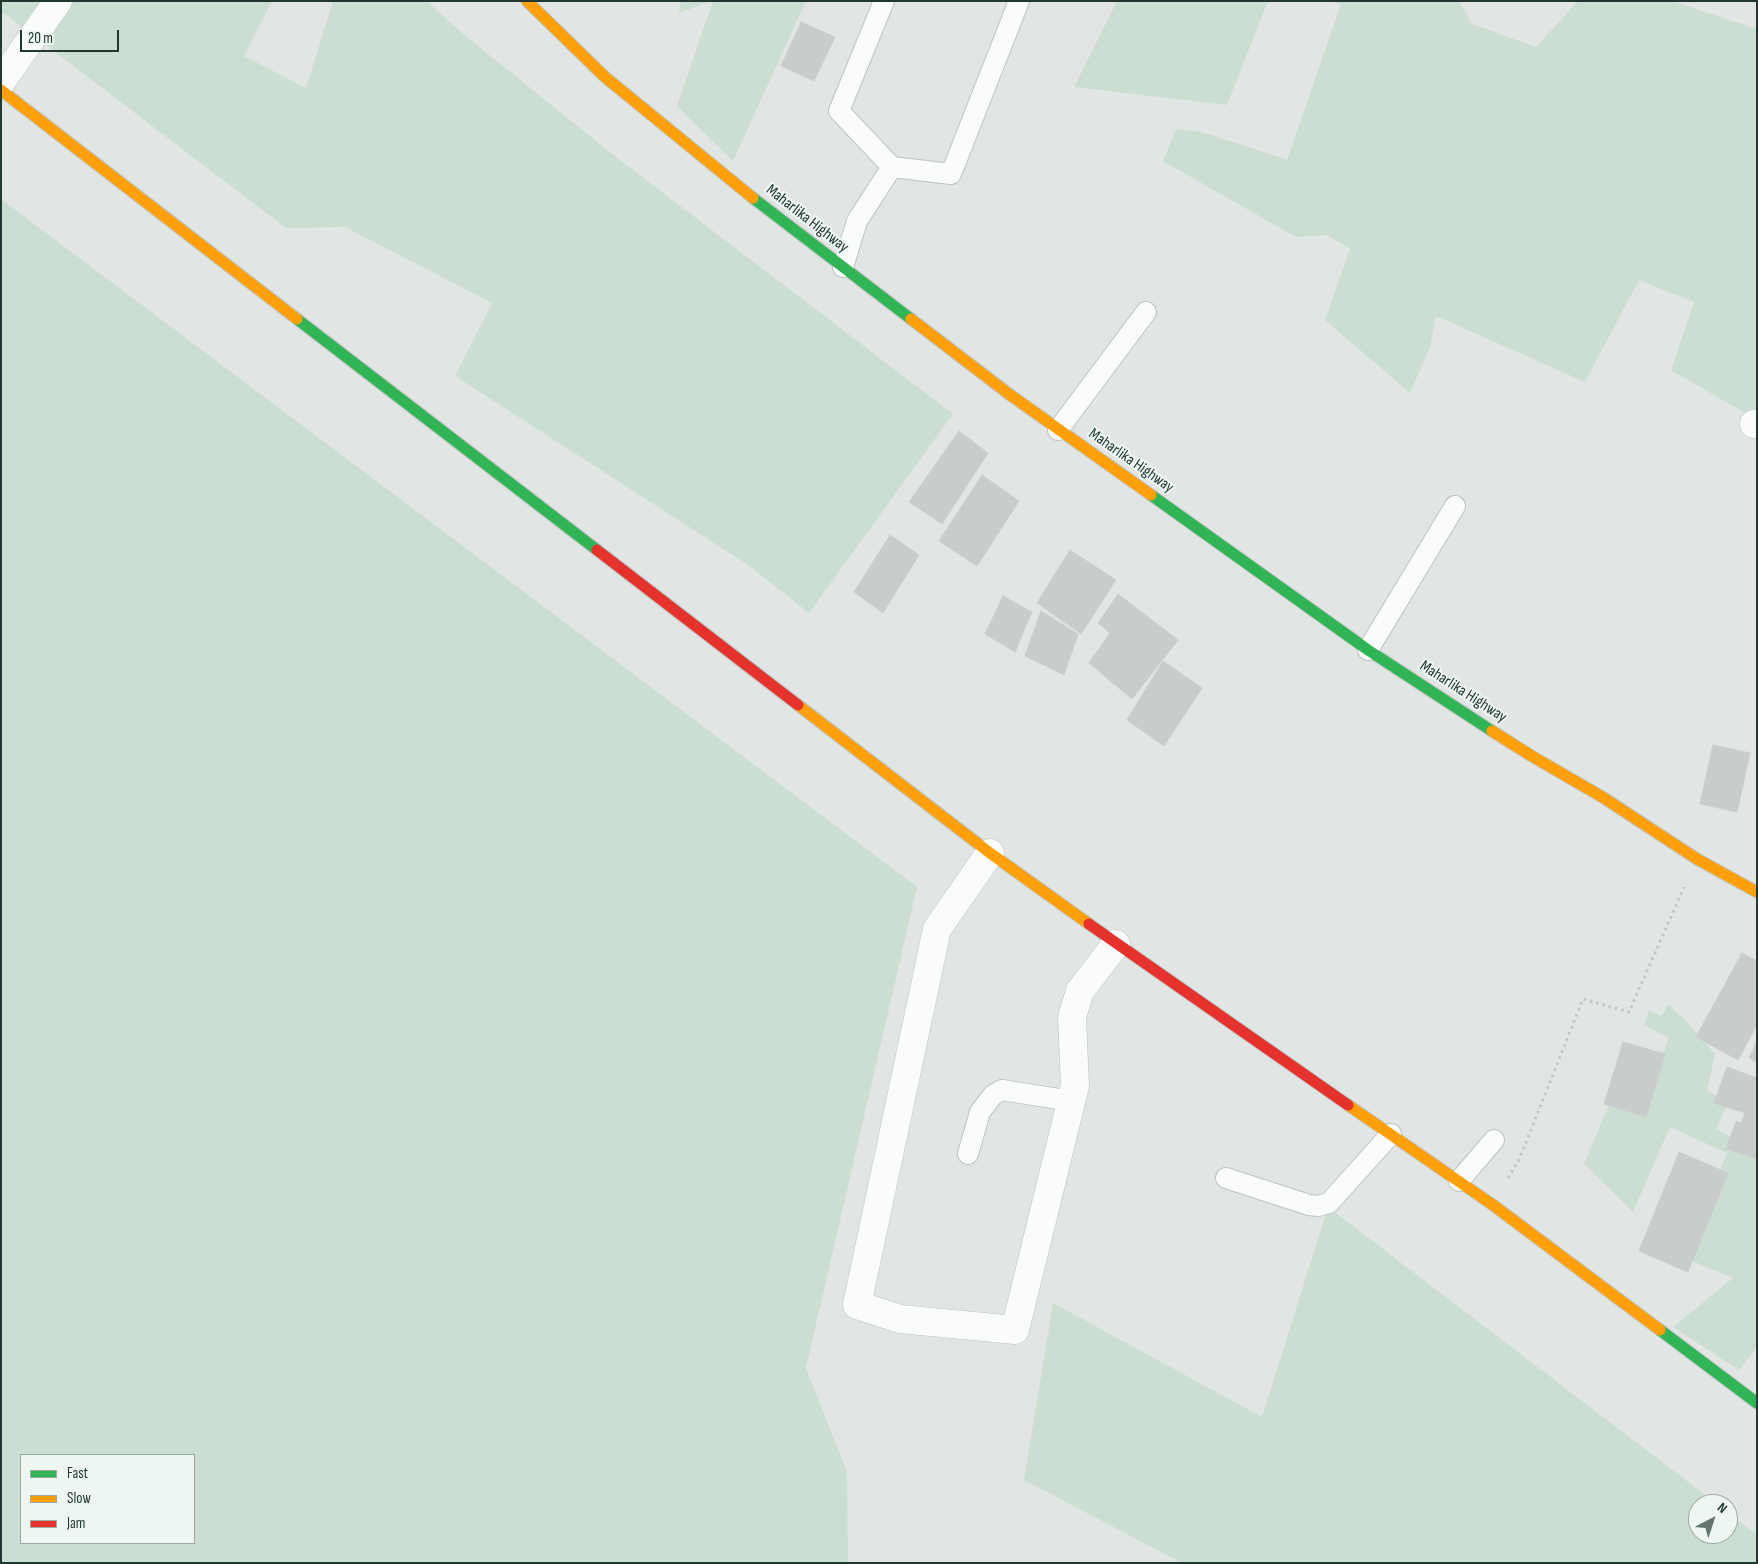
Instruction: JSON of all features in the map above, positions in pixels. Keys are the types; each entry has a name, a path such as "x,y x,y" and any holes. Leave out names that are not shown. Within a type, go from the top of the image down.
{"street":[{"path":"1,82 58,1"},
{"name":"Maharlika Highway","path":"527,1 605,77 738,186 1058,430 1368,650 1530,755 1604,798 1697,859 1757,892"},
{"path":"1,90 990,852 1116,944 1493,1205 1757,1402"},
{"path":"990,852 937,929 857,1305 900,1319 1015,1330 1075,1086 1072,1017 1080,991 1116,944"}],"lane":[{"path":"884,1 839,111 892,167 950,174 1019,1"},
{"path":"843,267 857,221 892,167"},
{"path":"1058,430 1146,312"},
{"path":"1368,650 1455,506"},
{"path":"968,1154 980,1112 992,1095 1002,1090 1071,1101"},
{"path":"1226,1178 1309,1205 1318,1206 1329,1203 1391,1134"},
{"path":"1459,1181 1494,1140"}],"path":[{"path":"1493,1205 1519,1160 1583,999 1629,1012 1697,859"}],"green space":[{"path":"1,1 272,1 244,56 306,88 333,1 427,1 462,33 616,157 953,414 809,613 748,565 455,376 492,303 345,227 286,228 1,11"},
{"path":"680,1 711,1 679,13"},
{"path":"713,1 806,1 733,161 677,106"},
{"path":"1117,1 1268,1 1227,105 1074,87"},
{"path":"1329,1 1459,1 1472,24 1536,47 1578,1 1672,1 1757,29 1757,420 1671,370 1694,302 1639,280 1585,382 1436,316 1430,347 1410,393 1325,320 1350,249 1327,235 1296,237 1163,161 1176,129 1202,132 1287,160 1341,4"},
{"path":"1,199 917,887 806,1368 847,1472 848,1563 1,1563"},
{"path":"1668,1004 1715,1054 1707,1091 1729,1101 1716,1129 1757,1151 1757,1347 1739,1370 1673,1327 1733,1278 1685,1258 1727,1153 1670,1127 1633,1212 1584,1164 1613,1095 1642,1102 1669,1038 1644,1025 1649,1010 1662,1016"},
{"path":"1328,1207 1704,1494 1688,1494 1688,1544 1738,1544 1738,1521 1757,1535 1757,1563 1182,1563 1024,1480 1053,1303 1262,1417"}],"building":[{"path":"801,22 835,37 814,81 781,66"},
{"path":"959,431 988,453 942,524 909,502"},
{"path":"982,475 1019,501 977,566 939,541"},
{"path":"890,535 919,555 883,613 854,592"},
{"path":"1070,550 1116,580 1081,634 1037,603"},
{"path":"1118,594 1178,640 1132,699 1089,663 1110,633 1098,623"},
{"path":"1003,596 1032,612 1015,652 985,634"},
{"path":"1041,611 1078,634 1064,675 1025,656"},
{"path":"1163,661 1202,688 1164,746 1127,720"},
{"path":"1713,745 1750,753 1737,812 1700,804"},
{"path":"1742,953 1757,961 1757,1025 1738,1060 1696,1037"},
{"path":"1757,1041 1757,1062 1749,1058"},
{"path":"1623,1042 1665,1054 1646,1117 1604,1104"},
{"path":"1727,1067 1757,1078 1757,1159 1726,1149 1736,1121 1741,1123 1745,1113 1714,1103"},
{"path":"1679,1152 1728,1173 1688,1272 1639,1251"}],"traffic: fast":[{"path":"753,198 911,319"},
{"path":"297,319 597,550"},
{"path":"1151,495 1368,650 1492,731"},
{"path":"1660,1330 1757,1403"}],"traffic: slow":[{"path":"527,1 605,77 753,198"},
{"path":"1,90 297,319"},
{"path":"911,319 1009,394 1151,495"},
{"path":"798,705 990,853 1089,924"},
{"path":"1492,731 1604,798 1697,859 1757,892"},
{"path":"1348,1105 1493,1205 1660,1330"}],"traffic: jam":[{"path":"597,550 798,705"},
{"path":"1089,924 1348,1105"}]}
